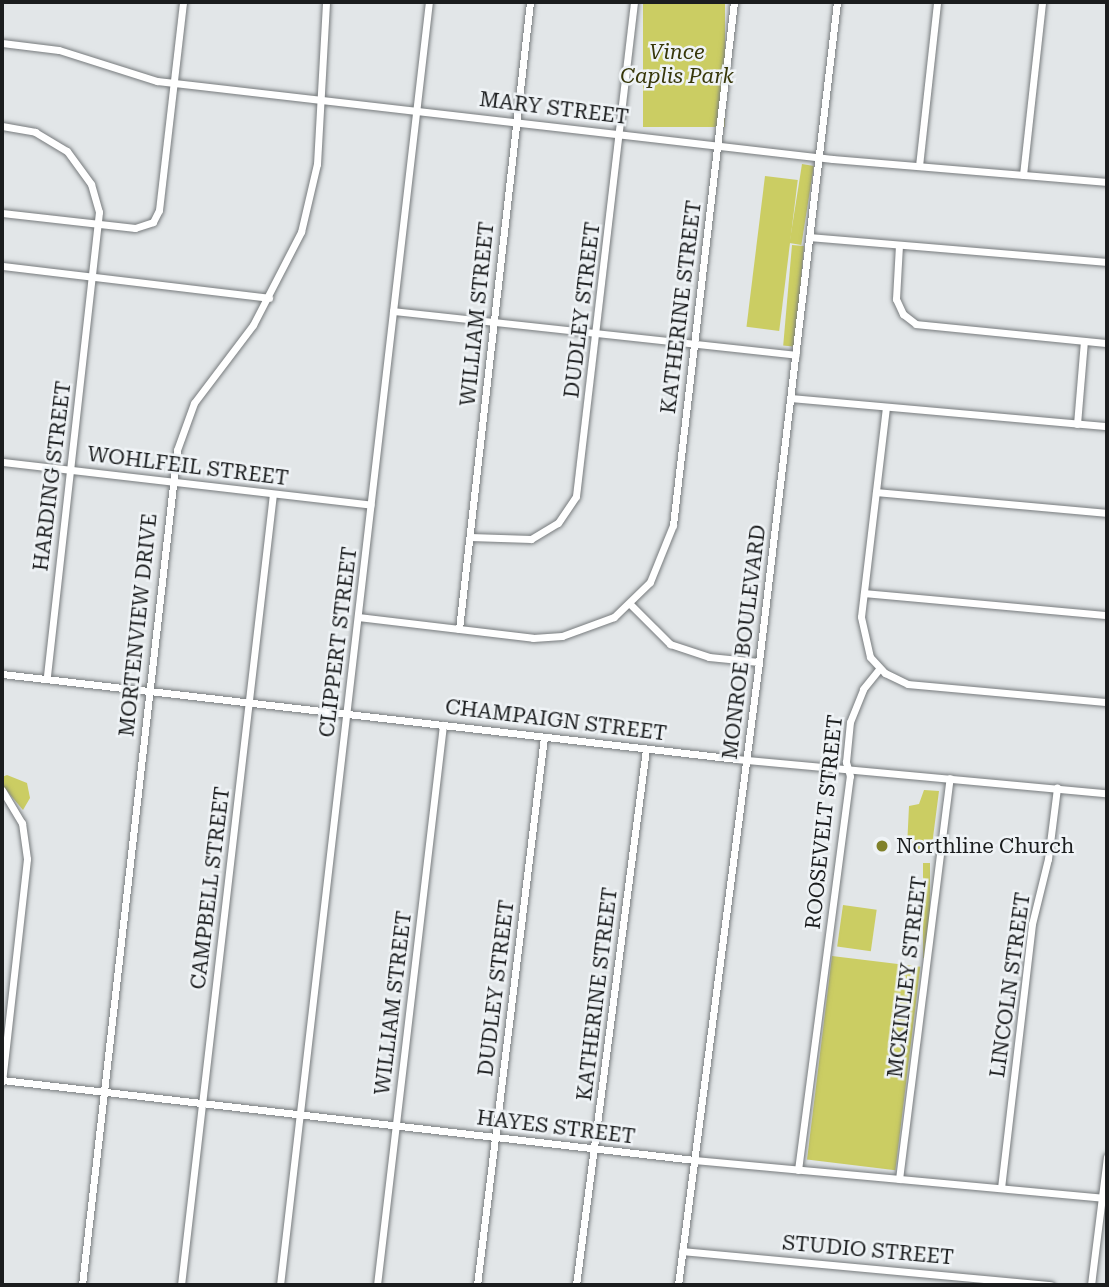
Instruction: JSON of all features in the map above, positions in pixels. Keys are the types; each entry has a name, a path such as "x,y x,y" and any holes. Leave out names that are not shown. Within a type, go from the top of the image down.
{"street":[{"path":"2,213 141,228 151,223 159,210 183,2"},
{"name":"MORTENVIEW DRIVE","path":"82,1285 172,481 189,413 269,298 295,248 310,201 321,98 326,2"},
{"name":"CLIPPERT STREET","path":"280,1285 429,2"},
{"name":"WILLIAM STREET","path":"459,629 530,2"},
{"name":"DUDLEY STREET","path":"470,537 531,539 553,527 570,508 579,483 634,2"},
{"name":"KATHERINE STREET","path":"630,604 650,582 670,540 734,2"},
{"name":"MONROE BOULEVARD","path":"678,1285 747,760 837,2"},
{"path":"919,166 937,2"},
{"path":"1023,175 1042,2"},
{"name":"MARY STREET","path":"2,43 59,50 140,77 174,82 819,158 1107,182"},
{"name":"HARDING STREET","path":"2,126 35,132 67,151 91,184 99,224 47,679"},
{"path":"809,237 1107,262"},
{"path":"899,245 896,299 903,313 916,324 1107,343"},
{"path":"2,266 269,298"},
{"path":"393,311 796,355"},
{"path":"1077,424 1084,341"},
{"path":"791,398 1107,426"},
{"path":"886,407 864,593 862,633 879,669 911,684 1107,702"},
{"name":"WOHLFEIL STREET","path":"2,462 371,505"},
{"path":"876,492 1107,513"},
{"name":"CAMPBELL STREET","path":"181,1285 273,494"},
{"path":"864,593 1107,615"},
{"path":"358,617 459,629 562,636 599,625 630,604 670,644 699,654 759,662"},
{"name":"ROOSEVELT STREET","path":"798,1170 854,705 879,669"},
{"name":"CHAMPAIGN STREET","path":"2,674 747,760 1107,793"},
{"name":"WILLIAM STREET","path":"377,1285 443,725"},
{"name":"DUDLEY STREET","path":"477,1285 544,737"},
{"name":"KATHERINE STREET","path":"576,1285 646,748"},
{"name":"MCKINLEY STREET","path":"899,1180 950,778"},
{"name":"LINCOLN STREET","path":"1001,1188 1032,924 1048,859 1057,788"},
{"path":"2,790 22,822 27,859 2,1081"},
{"name":"HAYES STREET","path":"2,1081 695,1160 1105,1197"},
{"path":"1091,1285 1105,1197 1107,1157"},
{"name":"STUDIO STREET","path":"682,1251 1050,1285"}],"green space":[{"name":"Vince Caplis Park","path":"643,2 725,2 725,127 643,127"},
{"path":"802,164 814,166 801,245 789,243"},
{"path":"765,176 798,180 779,331 746,327"},
{"path":"792,245 804,246 795,347 783,346"},
{"path":"7,775 27,783 30,798 23,810 2,785 2,777"},
{"path":"924,790 939,791 931,853 907,847 909,806 919,804"},
{"path":"923,863 930,863 930,958 923,958"},
{"path":"843,905 877,910 871,951 837,947"},
{"path":"832,956 920,967 895,1170 807,1159"}],"place":[{"name":"Northline Church","path":"882,846"}]}
